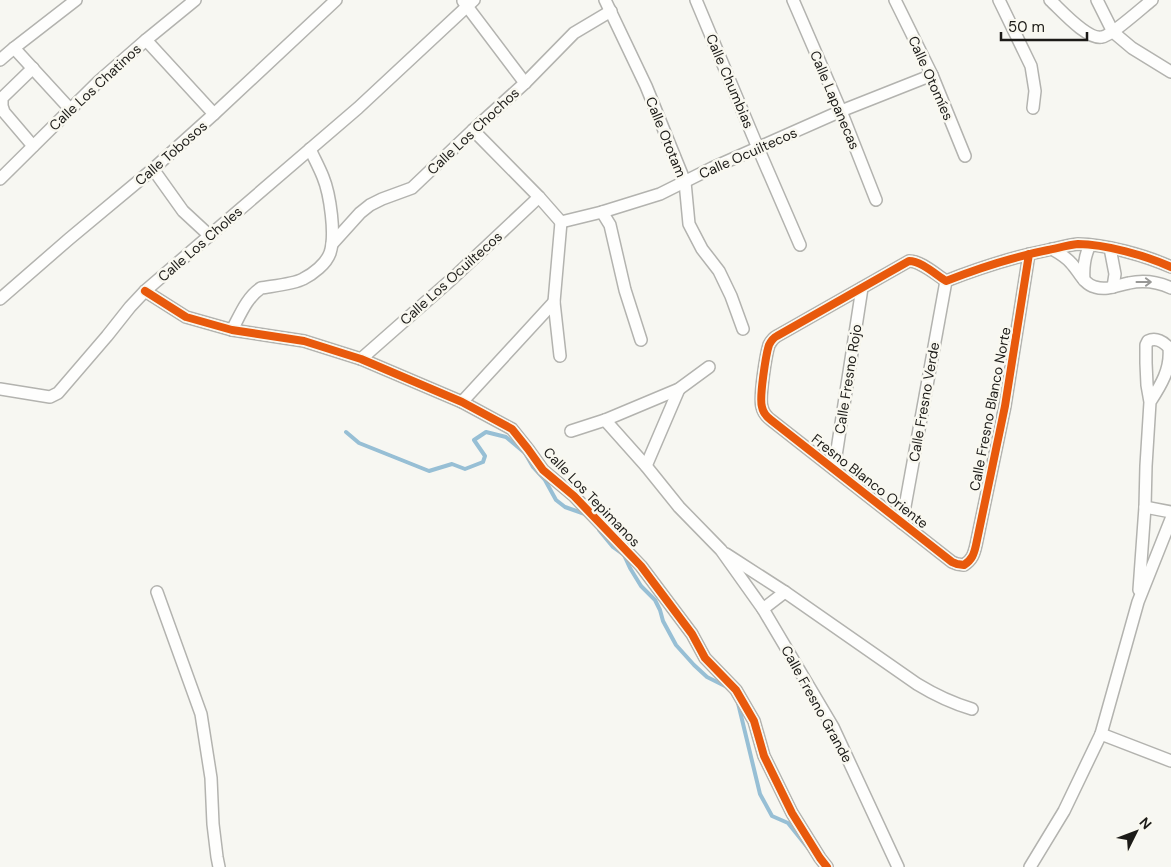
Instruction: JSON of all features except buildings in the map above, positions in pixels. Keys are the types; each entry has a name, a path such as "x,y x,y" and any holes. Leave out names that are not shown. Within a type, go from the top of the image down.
{"street":[{"path":"0,60 76,0"},
{"name":"Calle Los Chatinos","path":"0,179 99,81 196,0"},
{"name":"Calle Tobosos","path":"0,299 153,169 336,0"},
{"name":"Calle Ototam","path":"605,0 646,86 685,182 689,224 702,249 719,270 743,329"},
{"name":"Calle Chumbias","path":"696,0 800,245"},
{"name":"Calle Lapanecas","path":"793,0 876,200"},
{"name":"Calle Otomíes","path":"895,0 932,75 966,156"},
{"path":"999,0 1031,66 1035,91 1033,108"},
{"path":"1050,0 1092,36 1103,38 1152,0"},
{"path":"1097,0 1113,32 1132,48 1171,72"},
{"path":"468,2 525,84"},
{"name":"Calle Los Choles","path":"0,389 50,397 55,395 145,292 358,108 468,2"},
{"name":"Calle Los Chochos","path":"332,244 370,205 412,188 525,84 574,33 611,11"},
{"path":"146,40 214,114"},
{"path":"14,48 70,109"},
{"path":"33,68 2,98 4,112 33,146"},
{"name":"Calle Ocuiltecos","path":"561,222 602,212 660,194 712,168 932,75"},
{"path":"473,130 540,197 561,222 554,302 560,356"},
{"path":"232,330 247,302 256,291 261,288 302,280 325,262 330,254 332,230 329,199 323,178 310,149"},
{"path":"153,169 184,212 210,236"},
{"name":"Calle Los Ocuiltecos","path":"361,359 453,278 540,197"},
{"path":"602,212 610,225 625,290 641,340"},
{"path":"862,288 909,261 921,264 946,281 970,271 1030,254 1079,244 1110,248 1155,260 1171,267"},
{"path":"1084,280 1084,260 1090,246"},
{"path":"1110,248 1115,274 1113,287"},
{"path":"1052,249 1070,261 1084,280 1094,287 1107,288 1132,282 1150,282 1171,288"},
{"name":"Calle Fresno Blanco Norte","path":"964,565 973,556 976,545 1004,406 1030,254"},
{"name":"Calle Fresno Verde","path":"902,523 946,281"},
{"name":"Fresno Blanco Oriente","path":"862,288 771,341 768,346 763,380 762,407 771,420 902,523 952,562 964,565"},
{"name":"Calle Fresno Rojo","path":"834,469 862,288"},
{"name":"Calle Los Tepimanos","path":"145,292 186,317 232,330 304,341 361,359 462,402 512,429 543,470 574,496 641,566 692,634 705,658 736,690 754,722 764,756 792,813 820,858 828,867"},
{"path":"462,402 554,302"},
{"path":"1138,602 1150,402 1146,370 1146,345 1148,341 1155,340 1161,341 1169,348 1170,363 1162,383 1150,402"},
{"path":"571,431 605,420 679,389 710,367"},
{"path":"646,466 679,389"},
{"name":"Calle Fresno Grande","path":"605,420 679,507 720,550 763,609 833,727 898,867"},
{"path":"1145,507 1171,512"},
{"path":"1030,867 1064,811 1101,734 1138,602 1171,519"},
{"name":"Calle Fresno Grande","path":"720,550 785,592 917,684 946,700 972,709"},
{"path":"157,592 201,714 211,778 213,824 220,867"},
{"path":"763,609 785,592"},
{"path":"1101,734 1171,761"}],"waterway":[{"path":"346,432 359,443 429,471 452,464 465,469 483,462 485,456 474,440 486,432 506,437 525,453 533,467 545,480 556,500 565,507 585,514"},
{"path":"599,530 613,547 624,555 641,586 655,600 663,621 676,645 707,677 727,687"},
{"path":"738,703 760,794 772,816 788,823 808,848"}],"cycle path":[{"path":"1029,254 1005,406 976,545 969,561 964,565 957,564 767,416 763,411 761,395 766,357 771,341 909,261 923,265 946,281 1009,259 1022,256 1035,253 1067,246 1078,244 1126,251 1171,267"},
{"path":"145,291 186,317 232,330 304,341 361,359 462,402 512,429 543,470 574,496 641,566 692,634 705,658 736,690 754,721 764,756 792,813 827,867"}]}
